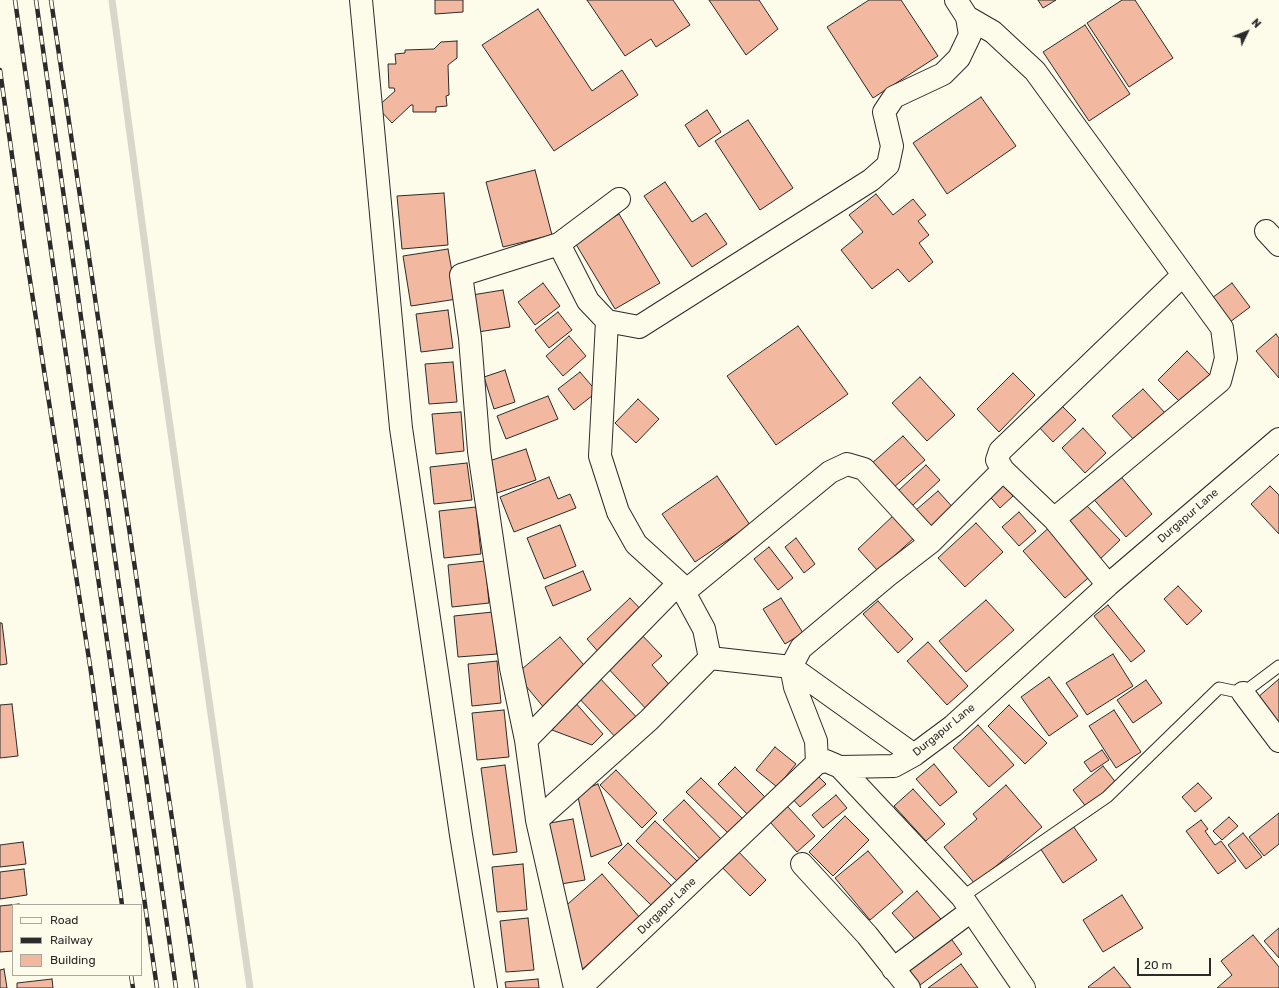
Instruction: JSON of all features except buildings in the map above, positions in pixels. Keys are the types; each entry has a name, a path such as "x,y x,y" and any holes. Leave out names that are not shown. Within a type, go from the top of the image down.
{"street":[{"path":"361,0 401,428 458,812 486,988"},
{"path":"961,9 993,32 1035,71 1222,328 1226,358 1220,381 1054,519"},
{"path":"559,244 588,300 608,321 639,327 871,180 888,165 892,146 884,112 894,97 943,74 959,58 970,35 961,9"},
{"path":"575,988 537,820 526,740 511,668 479,451 470,338 461,275 559,244 619,199"},
{"path":"1108,585 1054,519 1002,470 997,460 1000,451 1183,275"},
{"path":"608,321 600,456 618,512 636,544 681,588 704,629 710,658"},
{"name":"Durgapur Lane","path":"580,988 817,763 826,761 840,767 894,766 914,755 953,726 1108,585 1279,439"},
{"path":"526,740 681,588 830,472 847,464 864,469 931,542"},
{"path":"817,763 816,741 795,687 791,667 801,648 887,576 931,542 1002,470"},
{"path":"537,820 649,720 710,658"},
{"path":"710,658 791,667 914,755"},
{"path":"1243,693 1279,741"},
{"path":"840,767 967,904 1024,988"},
{"path":"802,864 867,935 909,988"},
{"path":"893,969 967,904"}],"lane":[{"path":"967,904 1107,797 1219,688 1243,693 1279,666"}],"waterway":[{"path":"112,0 158,342 250,988"}],"railway":[{"path":"15,0 157,988"},
{"path":"36,0 176,988"},
{"path":"51,0 197,988"},
{"path":"0,70 25,248 91,672 122,904"},
{"path":"131,976 133,988"}]}
